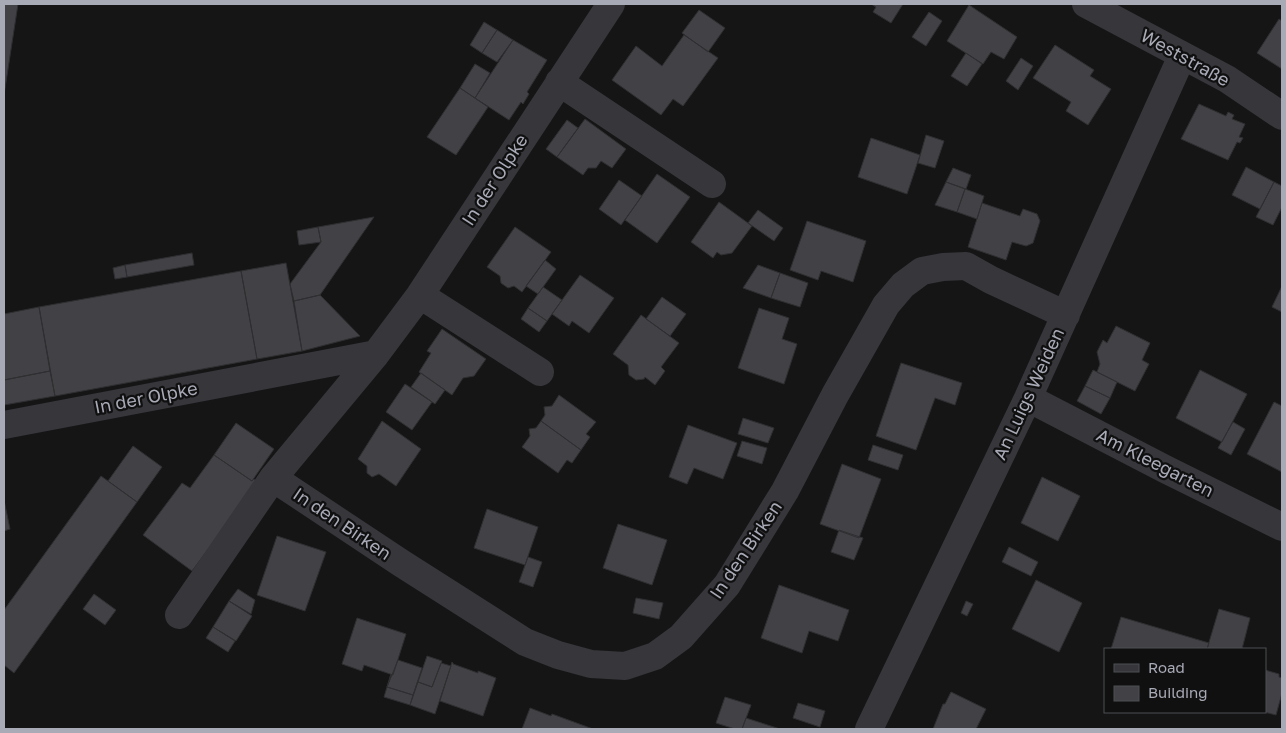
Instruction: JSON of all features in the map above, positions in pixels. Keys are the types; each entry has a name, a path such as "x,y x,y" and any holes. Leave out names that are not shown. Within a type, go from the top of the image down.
{"street":[{"name":"In der Olpke","path":"179,615 273,478 376,354 420,295 611,4"},
{"name":"Weststraße","path":"1086,4 1227,80 1282,116"},
{"name":"An Luigs Weiden","path":"869,729 1028,398 1182,56"},
{"path":"559,82 712,184"},
{"name":"In den Birken","path":"273,478 525,642 558,655 591,664 625,666 655,656 681,637 727,585 785,491 835,395 886,305 903,285 922,271 943,267 966,266 991,280 1066,315"},
{"path":"420,295 540,372"},
{"name":"In der Olpke","path":"4,425 376,354"},
{"name":"Am Kleegarten","path":"1028,398 1282,527"}],"building":[{"path":"4,4 18,4 4,95"},
{"path":"871,4 903,4 891,23 873,12 876,7"},
{"path":"969,5 1017,37 1004,59 991,52 983,64 947,41"},
{"path":"699,10 725,28 708,52 682,33"},
{"path":"929,12 942,21 926,46 912,37"},
{"path":"1279,19 1282,21 1282,69 1257,53"},
{"path":"484,22 497,30 482,53 470,45"},
{"path":"497,30 513,40 497,62 482,53"},
{"path":"684,35 718,58 683,106 673,99 661,115 612,80 636,46 662,66"},
{"path":"513,40 547,60 527,92 529,94 523,104 521,102 509,120 475,98"},
{"path":"1055,45 1094,70 1090,76 1111,89 1088,125 1066,111 1071,102 1033,78"},
{"path":"966,53 982,64 967,86 951,76"},
{"path":"1021,58 1033,66 1018,90 1006,81"},
{"path":"475,64 490,73 475,98 460,88"},
{"path":"460,88 488,107 456,155 427,137"},
{"path":"1199,104 1226,116 1228,112 1234,115 1232,119 1245,124 1239,137 1243,138 1240,143 1237,142 1228,160 1181,139"},
{"path":"585,119 626,149 612,168 601,161 596,168 588,168 583,175 557,157"},
{"path":"567,120 578,128 557,157 546,149"},
{"path":"926,135 944,141 935,168 918,163"},
{"path":"871,138 920,155 907,194 858,177"},
{"path":"1246,167 1274,182 1260,209 1232,195"},
{"path":"953,168 971,175 966,189 946,182"},
{"path":"657,174 690,197 657,243 625,220"},
{"path":"619,180 642,196 621,225 599,209"},
{"path":"946,182 965,189 957,212 935,205"},
{"path":"1274,182 1282,186 1282,207 1273,225 1256,217"},
{"path":"965,189 984,196 977,219 957,212"},
{"path":"719,202 752,226 732,253 721,255 717,252 713,258 691,242"},
{"path":"982,203 1020,216 1023,209 1037,214 1040,221 1033,243 1026,246 1012,242 1006,260 968,247"},
{"path":"758,210 783,228 774,241 748,223"},
{"path":"374,217 320,295 294,301 290,284 321,242 318,227"},
{"path":"807,221 866,241 853,282 821,271 818,280 790,270"},
{"path":"318,227 321,242 299,245 297,231"},
{"path":"515,227 551,252 522,292 514,286 508,288 501,283 500,276 487,267"},
{"path":"192,253 194,265 127,277 125,265"},
{"path":"545,260 556,269 538,294 526,286"},
{"path":"286,263 302,351 257,359 241,271"},
{"path":"125,265 127,277 115,279 113,268"},
{"path":"758,265 780,273 771,298 743,288"},
{"path":"241,271 257,359 55,396 39,307"},
{"path":"780,273 808,283 800,307 771,298"},
{"path":"580,275 614,298 589,333 572,321 569,326 552,314"},
{"path":"1282,286 1282,312 1272,307"},
{"path":"543,287 562,300 547,321 528,308"},
{"path":"320,295 360,336 302,351 294,301"},
{"path":"662,297 686,314 670,336 646,319"},
{"path":"39,307 50,371 4,380 4,314"},
{"path":"528,308 547,321 539,332 521,319"},
{"path":"759,308 789,318 782,339 797,344 784,384 738,368"},
{"path":"641,315 679,343 661,367 665,371 655,385 645,377 644,379 636,380 629,375 628,365 613,354"},
{"path":"1116,326 1150,343 1142,360 1149,364 1135,391 1097,372 1100,364 1097,352 1103,340 1107,343"},
{"path":"442,329 486,359 474,376 463,378 452,395 419,372 431,353 427,351"},
{"path":"901,363 962,383 955,405 935,398 916,450 876,436"},
{"path":"1093,370 1117,382 1110,398 1085,386"},
{"path":"1200,370 1247,394 1222,442 1176,418"},
{"path":"50,371 55,396 4,405 4,380"},
{"path":"421,373 445,390 435,404 411,387"},
{"path":"405,384 432,402 412,430 386,412"},
{"path":"1085,386 1110,398 1101,414 1077,401"},
{"path":"559,395 596,422 586,434 590,437 581,450 541,421 545,415 544,407 552,406"},
{"path":"1274,402 1282,406 1282,472 1247,454"},
{"path":"743,418 774,428 768,443 738,434"},
{"path":"382,421 421,449 396,486 379,474 372,477 367,473 367,466 358,459"},
{"path":"541,421 581,450 572,463 567,460 558,473 522,447 530,436 529,429 536,428"},
{"path":"1233,422 1245,429 1231,455 1218,448"},
{"path":"236,423 274,449 252,481 214,455"},
{"path":"688,425 737,443 723,479 694,468 687,484 669,477"},
{"path":"742,441 767,448 762,464 737,456"},
{"path":"873,445 903,455 898,470 868,460"},
{"path":"133,446 162,467 137,502 108,481"},
{"path":"214,455 252,481 254,479 258,482 192,571 143,535 182,483 190,488"},
{"path":"842,464 881,479 859,538 820,524"},
{"path":"101,476 137,502 14,673 4,665 4,610"},
{"path":"1042,477 1080,496 1058,541 1021,523"},
{"path":"4,500 10,529 4,531"},
{"path":"487,509 538,527 525,565 474,548"},
{"path":"618,524 667,540 652,585 603,568"},
{"path":"839,530 863,538 854,560 831,552"},
{"path":"277,536 326,552 305,611 257,595"},
{"path":"1009,547 1038,562 1031,576 1002,562"},
{"path":"528,557 542,562 533,587 519,582"},
{"path":"1036,580 1082,603 1059,652 1012,629"},
{"path":"779,585 849,610 838,641 809,631 802,653 761,638"},
{"path":"238,589 255,600 251,614 229,601"},
{"path":"94,594 116,610 105,625 83,609"},
{"path":"636,598 663,603 659,619 633,613"},
{"path":"229,601 252,616 236,641 213,627"},
{"path":"966,601 973,604 967,616 961,613"},
{"path":"1219,609 1250,618 1242,648 1207,648"},
{"path":"1121,617 1209,643 1207,648 1111,648"},
{"path":"357,618 406,634 393,675 364,665 362,671 342,664"},
{"path":"213,627 235,641 228,652 206,638"},
{"path":"427,656 442,661 432,687 418,682"},
{"path":"398,660 422,668 413,695 387,687"},
{"path":"452,662 453,664 496,678 483,716 440,701"},
{"path":"441,663 451,666 435,714 410,705 418,682 432,687"},
{"path":"1266,670 1279,674 1279,677 1282,678 1282,693 1276,715 1266,712"},
{"path":"387,687 413,695 410,705 384,697"},
{"path":"951,692 986,709 976,729 933,729 943,704 945,704"},
{"path":"725,697 751,705 742,729 735,729 716,723"},
{"path":"798,703 825,711 820,727 793,718"},
{"path":"530,708 551,716 552,714 593,729 522,729"},
{"path":"746,718 780,729 742,729"}]}
